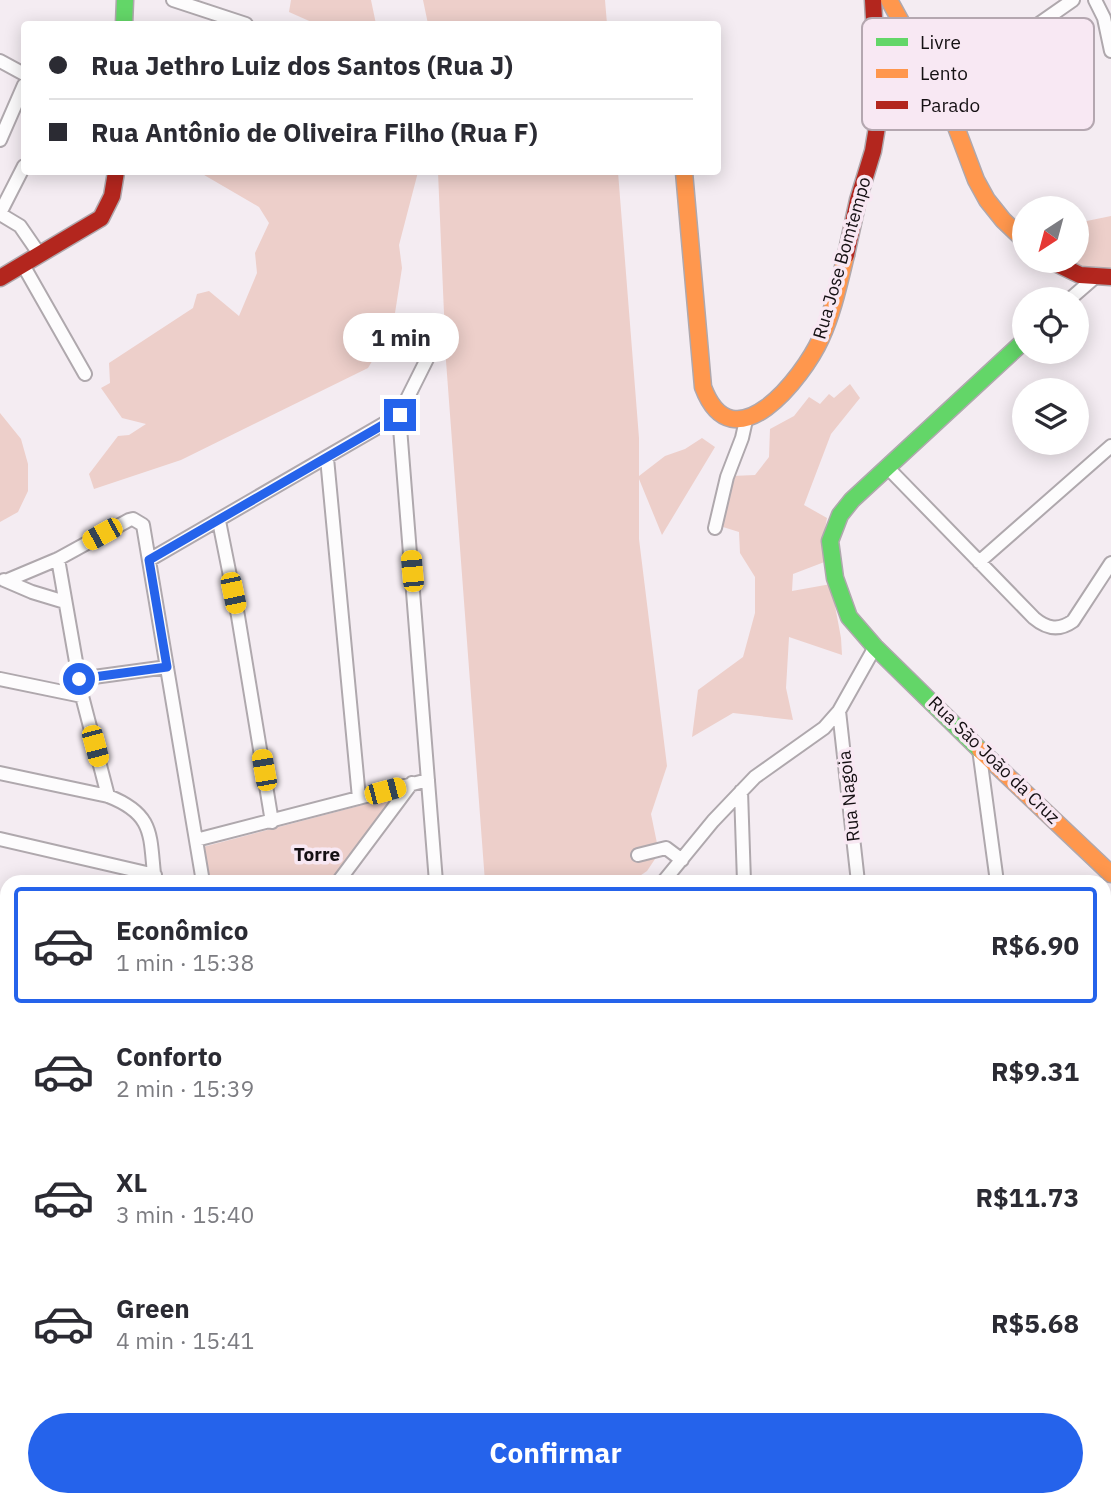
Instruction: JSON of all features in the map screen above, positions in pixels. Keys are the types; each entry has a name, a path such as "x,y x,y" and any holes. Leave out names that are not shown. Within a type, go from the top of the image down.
{"street":[{"path":"124,21 125,0"},
{"path":"173,0 237,21"},
{"name":"Rua Jose Bomtempo","path":"873,0 874,18"},
{"path":"889,0 899,18"},
{"path":"1047,18 1073,0"},
{"path":"1095,0 1104,18 1111,51"},
{"path":"0,61 21,72"},
{"path":"0,140 21,92"},
{"name":"Rua Jose Bomtempo","path":"746,420 771,404 796,380 826,328 858,200 875,145 876,130"},
{"path":"958,130 975,180 1012,229"},
{"path":"21,172 0,214 20,226 40,255"},
{"path":"0,278 101,218 110,206 116,190 116,175"},
{"path":"684,175 703,387 716,411 734,420 746,420 727,477 715,528"},
{"path":"23,265 85,374"},
{"path":"1070,273 1093,279 1111,277"},
{"path":"1084,287 1093,279"},
{"path":"434,345 400,415 435,875"},
{"name":"Rua São João da Cruz","path":"1012,352 867,485 840,515 830,541 840,597 849,617 875,647 1111,874"},
{"path":"149,560 400,415"},
{"path":"979,562 1111,446"},
{"path":"327,458 359,798"},
{"path":"887,467 1034,618 1049,627 1057,628 1073,621 1111,563"},
{"path":"4,580 58,559 124,522 133,519 143,525 202,875"},
{"path":"219,521 238,616 272,821"},
{"path":"58,559 82,696 108,796"},
{"path":"4,580 65,602"},
{"path":"669,875 741,791 770,765 824,728 839,710 875,647"},
{"path":"79,679 167,667"},
{"path":"0,679 82,696"},
{"name":"Rua Nagoia","path":"839,710 857,875"},
{"path":"979,749 996,875"},
{"path":"0,773 125,802 146,822 151,839 155,875"},
{"path":"196,840 428,780"},
{"path":"343,875 412,783"},
{"path":"741,791 744,875"},
{"path":"0,839 140,875"},
{"path":"638,855 666,848 682,860"}],"shaded area":[{"path":"291,0 371,0 375,21 309,21 289,12"},
{"path":"423,0 605,0 607,21 427,21"},
{"path":"204,175 417,175 399,245 402,268 393,326 368,368 181,460 94,489 89,474 118,436 129,435 146,424 122,418 101,388 110,383 109,363 193,308 197,294 209,291 239,316 257,273 255,253 269,223 259,207"},
{"path":"438,175 618,175 639,438 639,476 665,456 685,449 702,438 715,447 662,535 639,479 639,539 667,766 651,814 659,853 641,875 484,875 446,361"},
{"path":"1111,216 1111,270 1089,267 1089,221"},
{"path":"850,384 860,398 831,434 804,505 827,518 824,535 827,561 793,574 792,591 831,584 842,655 789,637 786,688 793,720 733,713 692,737 698,690 743,657 755,613 755,577 740,553 739,532 723,527 732,476 755,475 769,457 770,429 794,416 809,397 820,404 829,394 834,398"},
{"path":"0,413 21,439 28,464 28,491 18,512 0,522"},
{"path":"393,797 334,875 208,875 203,847"}],"traffic: fast":[{"path":"124,21 125,0"},
{"path":"980,750 875,647 849,617 835,578 830,541 840,515 852,500 1012,352"}],"traffic: slow":[{"path":"889,0 899,18"},
{"path":"957,130 976,180 987,200 1012,229"},
{"path":"684,175 703,387 716,410 732,419 749,417 766,407 784,392 799,374 825,328 846,255"},
{"path":"980,750 1111,874"}],"traffic: jam":[{"path":"873,0 874,18"},
{"path":"846,255 876,130"},
{"path":"0,278 101,218 112,196 116,175"},
{"path":"1076,273 1111,277"}],"district":[{"name":"Torre","path":"317,854"}],"route":[{"path":"79,679 167,667 149,560 400,415"}]}
